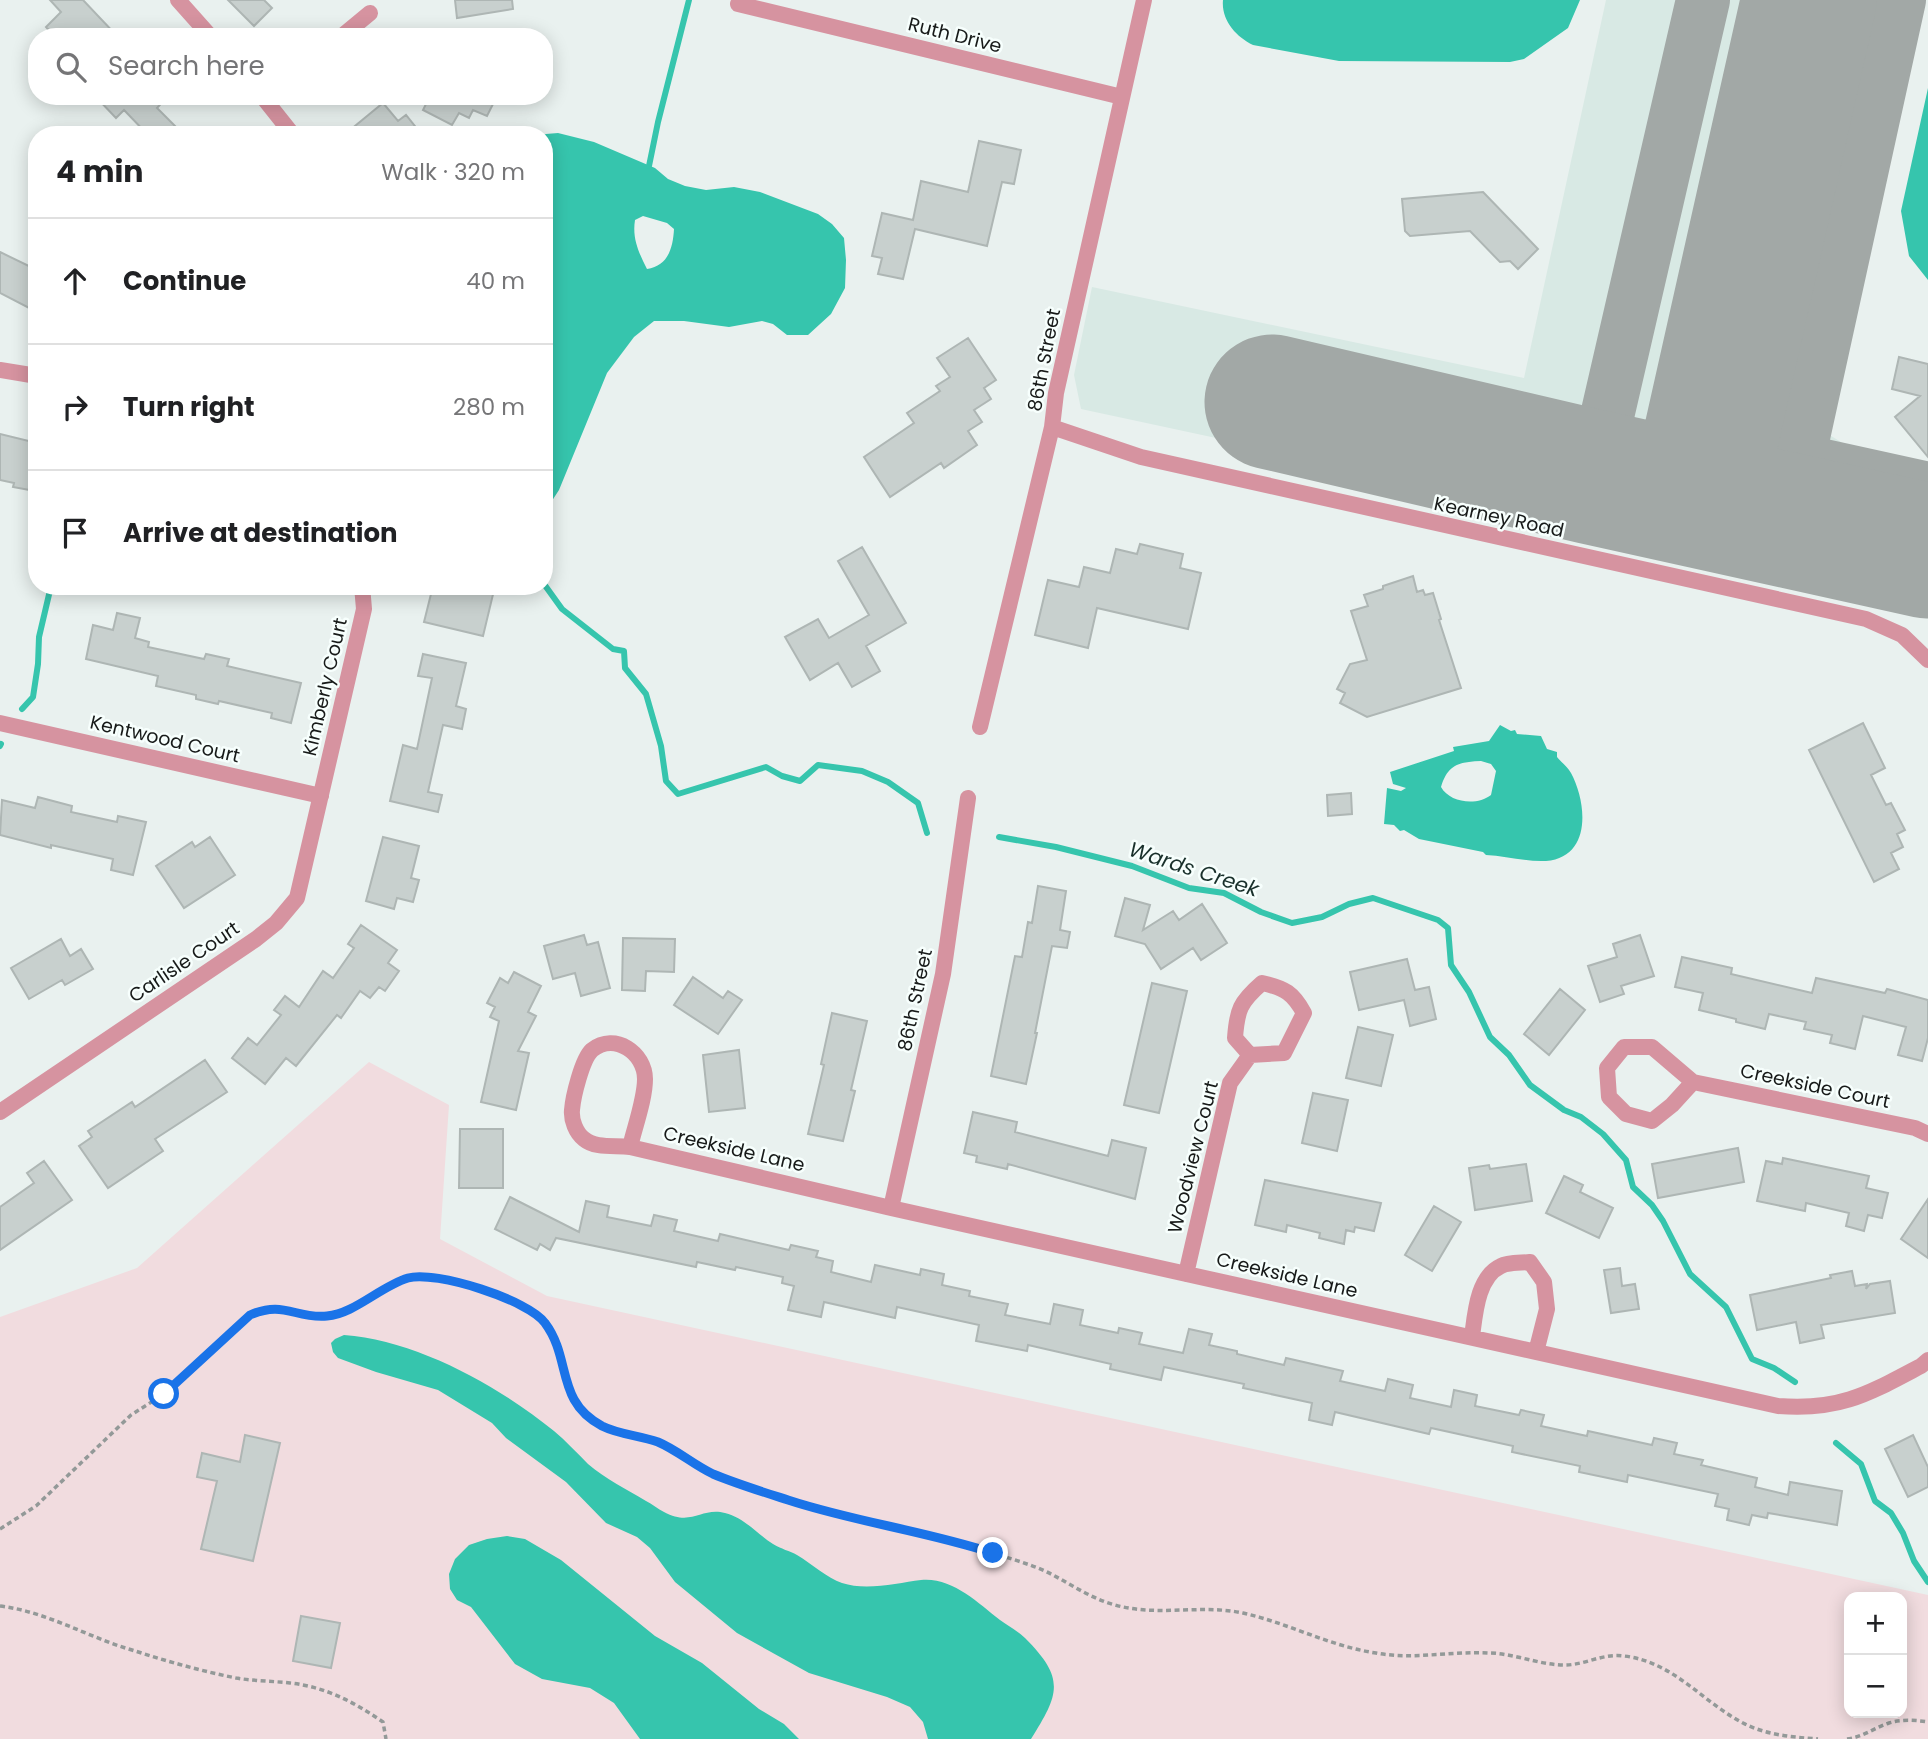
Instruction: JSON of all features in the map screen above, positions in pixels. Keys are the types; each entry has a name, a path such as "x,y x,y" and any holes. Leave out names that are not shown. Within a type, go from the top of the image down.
{"street":[{"path":"178,0 203,28"},
{"name":"86th Street","path":"980,727 1052,427 1056,393 1144,0"},
{"name":"Ruth Drive","path":"738,4 1122,97"},
{"path":"352,28 370,13"},
{"path":"271,105 286,126"},
{"path":"0,370 28,375"},
{"name":"Kearney Road","path":"1052,427 1141,457 1866,619 1902,635 1928,660"},
{"name":"Kimberly Court","path":"321,796 364,609 363,595"},
{"name":"Kentwood Court","path":"0,723 321,796"},
{"name":"Carlisle Court","path":"0,1112 276,923 292,908 297,898 321,796"},
{"name":"86th Street","path":"891,1208 943,974 968,798"},
{"path":"1262,983 1279,986 1296,998 1304,1013 1284,1053 1250,1055 1235,1038 1237,1013 1246,996 1262,983"},
{"name":"Creekside Lane","path":"630,1147 645,1080 643,1061 635,1051 621,1045 603,1045 591,1051 583,1063 572,1110 574,1125 583,1139 598,1146 630,1147 1778,1406 1819,1406 1863,1397 1928,1360"},
{"name":"Creekside Court","path":"1693,1082 1672,1105 1652,1121 1626,1114 1609,1097 1607,1068 1624,1047 1652,1047 1693,1082 1915,1128 1928,1134"},
{"name":"Woodview Court","path":"1186,1274 1230,1083 1250,1055"},
{"path":"1472,1338 1476,1306 1484,1283 1501,1266 1530,1262 1544,1282 1547,1309 1536,1352"}],"path":[{"path":"0,1529 36,1506 131,1415 164,1394 250,1315 266,1308 285,1309 314,1316 337,1314 409,1277 432,1277 475,1287 540,1316 559,1349 568,1388 588,1418 613,1431 659,1443 713,1474 792,1501 961,1542 1045,1571 1091,1596 1131,1608 1166,1612 1226,1611 1245,1614 1320,1639 1387,1655 1492,1653 1574,1665 1606,1655 1622,1655 1661,1668 1688,1683 1744,1724 1776,1735 1818,1739"},
{"path":"0,1606 44,1615 129,1649 220,1675 327,1690 356,1703 383,1722 386,1739"},
{"path":"1847,1739 1871,1733 1889,1723 1912,1720 1928,1722"}],"shaded area":[{"path":"1223,0 1580,0 1568,28 1524,59 1510,62 1339,61 1253,45 1241,37 1227,21"},
{"path":"1606,0 1916,0 1823,431 1867,458 1928,472 1928,608 1878,580 1081,409 1074,375 1092,287 1524,378"},
{"path":"1928,88 1928,280 1909,256 1901,211"},
{"path":"553,133 594,142 655,168 668,179 685,186 706,190 734,187 760,192 818,214 832,224 844,238 846,260 845,288 831,314 808,335 787,335 773,324 762,321 729,327 684,321 654,321 634,337 607,373 553,499","holes":["643,216 667,223 674,229 671,249 665,260 647,269 635,240 635,220"]},
{"path":"1500,725 1511,731 1515,730 1517,734 1541,736 1547,749 1557,752 1557,757 1571,773 1580,799 1582,827 1572,850 1561,857 1546,861 1486,855 1483,852 1419,839 1404,830 1400,831 1394,825 1384,824 1387,788 1401,791 1406,788 1393,784 1390,772 1454,751 1453,747 1489,741","holes":["1481,761 1491,764 1496,771 1491,795 1479,801 1471,802 1451,797 1441,787 1447,773 1455,766"]},
{"path":"369,1062 449,1105 440,1239 547,1296 1928,1595 1928,1739 0,1739 0,1317 137,1268"},
{"path":"344,1335 399,1346 428,1356 482,1382 532,1414 602,1474 674,1516 682,1518 709,1512 732,1515 773,1544 797,1555 842,1583 871,1586 932,1580 964,1592 1022,1635 1038,1652 1047,1665 1054,1687 1048,1710 1031,1739 928,1739 923,1722 910,1707 887,1697 809,1673 737,1633 675,1582 650,1548 637,1537 606,1523 566,1482 506,1438 492,1423 438,1390 338,1358 331,1343"},
{"path":"507,1536 525,1539 561,1560 655,1636 702,1663 759,1709 784,1724 799,1739 640,1739 614,1703 590,1688 542,1679 515,1664 471,1607 457,1600 450,1589 449,1574 455,1559 469,1545"}],"building":[{"path":"50,0 83,0 109,28 47,28 61,12"},
{"path":"228,0 264,0 272,8 254,26"},
{"path":"455,0 512,0 513,9 457,18"},
{"path":"104,105 160,105 157,108 175,126 139,126 124,110 116,118"},
{"path":"381,105 385,105 398,121 406,115 415,126 355,126"},
{"path":"426,105 492,105 487,116 473,110 469,118 459,113 452,125 423,110"},
{"path":"979,141 1021,150 1014,184 1002,182 987,246 915,229 903,279 878,274 882,258 872,256 882,213 913,220 921,181 968,192"},
{"path":"1483,192 1538,249 1518,269 1510,261 1500,262 1470,231 1410,236 1405,231 1402,199"},
{"path":"0,252 28,266 28,307 0,293"},
{"path":"968,338 996,380 984,388 991,399 974,410 982,422 968,431 977,445 944,468 941,463 890,497 864,457 914,423 907,413 940,391 936,386 950,377 937,358"},
{"path":"1899,357 1928,364 1928,457 1895,417 1920,396 1892,389"},
{"path":"0,434 28,441 28,490 13,487 14,483 0,480"},
{"path":"1140,544 1183,554 1180,568 1201,573 1188,629 1097,608 1088,648 1035,635 1048,580 1079,587 1084,567 1110,573 1116,549 1137,554"},
{"path":"862,547 906,623 866,646 880,671 852,687 838,663 810,680 785,637 818,619 829,638 869,615 838,561"},
{"path":"1413,576 1417,592 1423,590 1425,595 1433,593 1461,688 1367,717 1340,703 1345,693 1337,689 1350,664 1367,660 1351,611 1368,606 1364,595"},
{"path":"431,595 493,595 483,636 424,622"},
{"path":"117,613 140,618 135,638 149,642 148,647 204,659 206,654 229,659 227,666 301,683 291,723 271,718 272,713 219,701 218,704 196,699 196,695 156,686 158,676 86,659 93,625 113,630"},
{"path":"423,654 466,663 456,706 466,709 462,729 443,725 428,792 442,795 438,812 390,801 403,745 417,749 432,678 418,676"},
{"path":"1863,723 1885,768 1871,775 1886,805 1891,803 1905,830 1897,834 1903,847 1891,853 1899,869 1874,882 1809,750"},
{"path":"1351,793 1352,814 1328,816 1327,795"},
{"path":"38,797 72,806 71,812 117,822 118,816 146,822 133,875 111,870 113,859 51,845 51,848 0,835 2,800 35,808"},
{"path":"210,837 235,875 184,908 156,866 192,842 195,847"},
{"path":"383,837 419,846 411,878 419,880 413,902 397,898 394,909 366,901"},
{"path":"1038,886 1066,891 1060,930 1070,932 1067,948 1052,946 1026,1084 991,1076 1015,956 1022,957 1028,922 1032,923"},
{"path":"1125,898 1150,905 1143,930 1173,911 1179,920 1202,904 1227,943 1201,960 1193,948 1161,969 1145,944 1115,936"},
{"path":"361,925 397,950 388,963 399,971 385,991 379,987 370,998 360,991 341,1018 337,1015 296,1066 286,1058 265,1084 232,1058 248,1038 257,1045 281,1015 274,1010 285,996 299,1007 323,971 333,978 354,948 348,944"},
{"path":"584,935 587,945 598,942 610,988 581,996 575,973 553,979 544,946"},
{"path":"1640,935 1654,976 1621,986 1624,994 1600,1002 1588,966 1617,957 1613,944"},
{"path":"623,938 675,939 674,972 646,971 645,991 622,990"},
{"path":"61,939 70,956 81,949 93,969 65,985 62,980 29,999 11,968"},
{"path":"1682,957 1732,968 1731,974 1812,993 1816,978 1885,993 1887,989 1928,1000 1928,1038 1922,1061 1898,1055 1906,1027 1863,1016 1855,1049 1830,1043 1832,1035 1804,1029 1806,1022 1769,1014 1765,1029 1699,1010 1703,993 1675,987"},
{"path":"1407,959 1415,990 1429,987 1436,1019 1410,1026 1404,1000 1359,1010 1350,972"},
{"path":"514,972 541,986 528,1012 536,1016 518,1051 529,1053 516,1110 481,1102 499,1021 490,1017 495,1007 487,1003 500,978 508,983"},
{"path":"693,977 723,998 728,991 742,1000 718,1034 674,1005"},
{"path":"1152,983 1187,991 1159,1113 1124,1105"},
{"path":"1560,989 1585,1010 1549,1055 1524,1034"},
{"path":"832,1013 867,1021 851,1090 855,1091 843,1141 808,1134 824,1065 821,1064"},
{"path":"1358,1027 1393,1035 1381,1086 1346,1078"},
{"path":"739,1050 745,1108 709,1112 703,1055"},
{"path":"205,1060 227,1092 155,1139 163,1151 108,1188 79,1146 92,1137 88,1131 132,1102 135,1107"},
{"path":"1313,1093 1348,1100 1337,1151 1302,1143"},
{"path":"973,1112 1017,1122 1015,1132 1108,1156 1112,1140 1146,1148 1135,1199 1008,1164 1007,1169 976,1162 977,1156 964,1153"},
{"path":"460,1129 503,1129 503,1188 459,1188"},
{"path":"1738,1148 1744,1182 1658,1198 1652,1164"},
{"path":"1783,1158 1869,1176 1866,1188 1888,1193 1882,1218 1868,1215 1864,1231 1846,1226 1849,1213 1806,1203 1805,1211 1757,1201 1766,1161 1782,1164"},
{"path":"44,1161 72,1200 0,1250 0,1207 34,1183 27,1173"},
{"path":"1526,1164 1532,1201 1475,1210 1469,1168 1489,1165 1490,1169"},
{"path":"1564,1176 1583,1185 1580,1192 1613,1208 1599,1238 1546,1213"},
{"path":"1265,1180 1381,1203 1374,1231 1355,1227 1354,1232 1346,1230 1344,1244 1319,1238 1320,1233 1287,1225 1286,1232 1255,1225"},
{"path":"510,1197 579,1232 586,1201 609,1206 607,1217 651,1226 654,1215 677,1220 674,1231 718,1241 720,1234 789,1250 791,1245 818,1251 816,1257 833,1261 831,1272 871,1282 875,1265 920,1275 921,1269 944,1274 942,1285 970,1291 969,1296 1008,1304 1005,1315 1050,1324 1054,1304 1083,1310 1080,1325 1118,1333 1119,1328 1142,1333 1139,1344 1183,1353 1189,1329 1212,1334 1209,1345 1237,1351 1237,1354 1284,1365 1286,1358 1343,1371 1340,1381 1385,1391 1388,1379 1413,1385 1410,1398 1451,1407 1454,1390 1477,1395 1475,1406 1519,1415 1521,1410 1544,1415 1541,1426 1587,1436 1588,1431 1652,1445 1654,1438 1677,1443 1674,1454 1703,1460 1701,1465 1757,1478 1755,1487 1788,1495 1790,1482 1842,1491 1837,1525 1768,1513 1767,1518 1752,1515 1749,1525 1727,1520 1729,1509 1715,1506 1718,1494 1628,1475 1627,1482 1579,1472 1580,1466 1512,1452 1513,1446 1431,1428 1429,1434 1335,1412 1332,1425 1309,1420 1312,1403 1243,1388 1244,1384 1164,1367 1161,1380 1110,1369 1111,1364 1028,1345 1027,1351 976,1341 979,1325 897,1307 895,1318 824,1302 821,1317 788,1310 794,1286 782,1283 783,1277 736,1267 735,1270 697,1262 696,1267 556,1238 550,1250 540,1244 537,1250 495,1229"},
{"path":"1928,1199 1928,1258 1901,1239"},
{"path":"1434,1206 1461,1222 1432,1271 1405,1255"},
{"path":"1620,1268 1622,1286 1635,1284 1639,1309 1611,1313 1604,1270"},
{"path":"1852,1271 1855,1286 1867,1284 1866,1289 1870,1284 1890,1281 1895,1313 1821,1325 1824,1338 1800,1343 1796,1322 1757,1330 1750,1295"},
{"path":"245,1435 280,1443 253,1561 201,1549 217,1481 197,1477 202,1453 240,1462"},
{"path":"1913,1435 1928,1467 1928,1487 1908,1497 1885,1449"},
{"path":"301,1616 340,1623 331,1668 293,1661"}],"waterway":[{"name":"Wards Creek","path":"649,166 689,0"},
{"name":"Wards Creek","path":"22,709 33,697 39,637 49,595"},
{"name":"Wards Creek","path":"552,595 562,609 613,649 624,651 625,668 646,694 661,746 666,781 678,794 766,767 782,776 800,781 818,765 862,771 888,782 918,803 927,833"},
{"name":"Wards Creek","path":"999,837 1056,847 1132,866 1189,888 1224,893 1261,912 1292,923 1322,917 1349,904 1373,898 1438,920 1448,928 1451,965 1469,992 1490,1037 1509,1055 1530,1085 1603,1134 1626,1160 1633,1187 1652,1205 1663,1221 1690,1274 1726,1307 1752,1359 1774,1368 1795,1382"},
{"name":"Wards Creek","path":"1836,1443 1861,1464 1875,1501 1891,1513 1903,1533 1914,1561 1928,1582"}],"taxiway":[{"path":"1593,477 1703,0"},
{"path":"1785,519 1899,0"},
{"path":"1797,460 1928,489"}],"runway":[{"path":"1697,499 1809,0"},
{"path":"1272,402 1928,551"}],"route":[{"path":"164,1394 250,1315 266,1308 285,1309 314,1316 337,1314 409,1277 432,1277 475,1287 540,1316 559,1349 573,1400 588,1418 613,1431 659,1443 713,1474 792,1501 934,1535 993,1553"}]}
